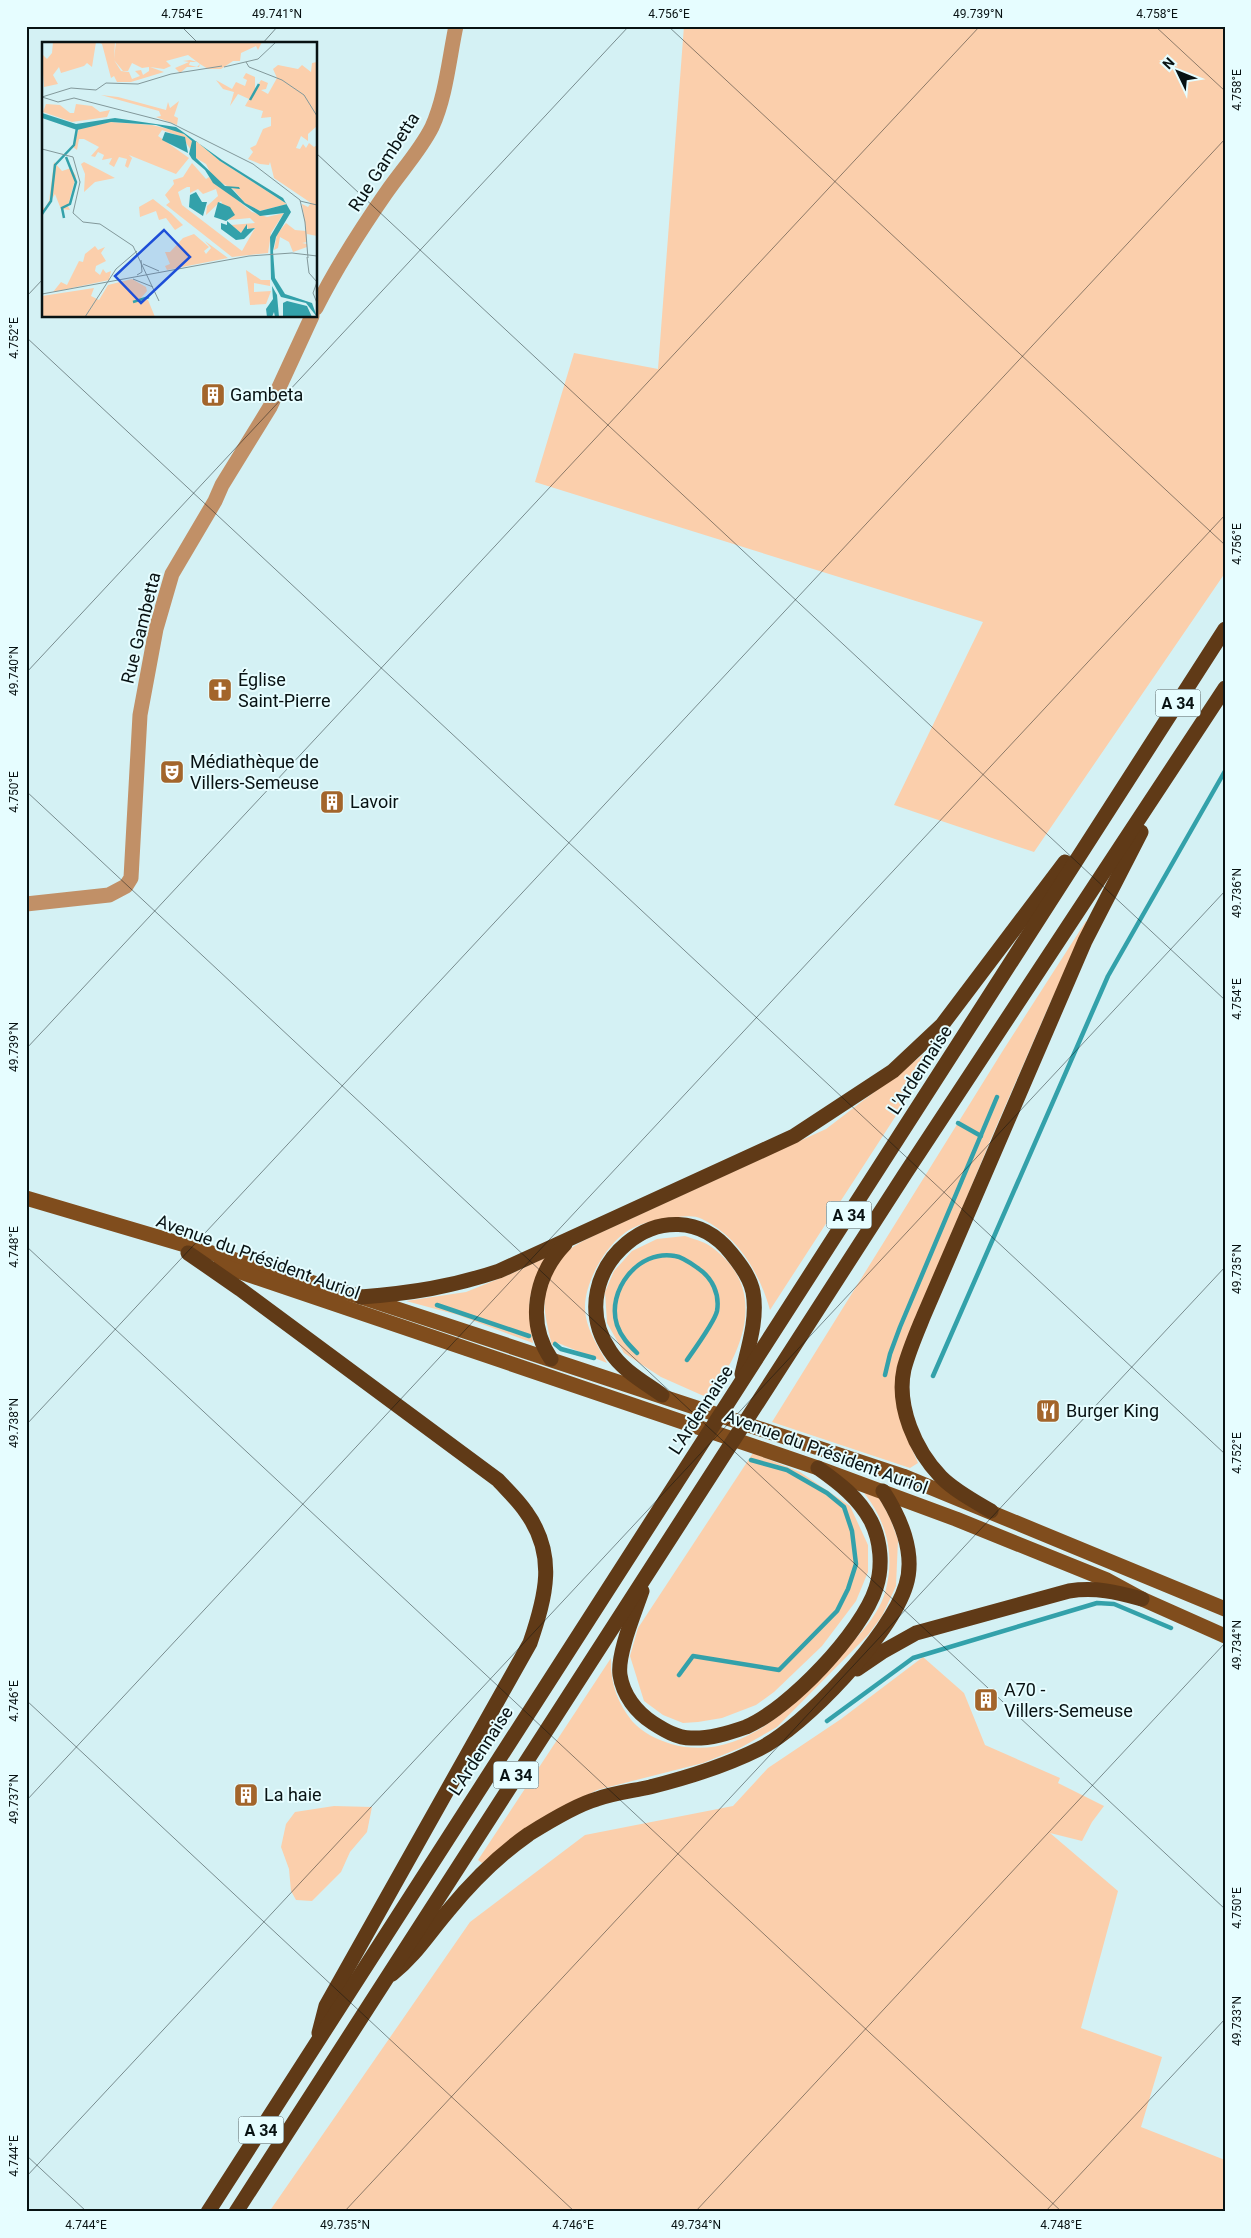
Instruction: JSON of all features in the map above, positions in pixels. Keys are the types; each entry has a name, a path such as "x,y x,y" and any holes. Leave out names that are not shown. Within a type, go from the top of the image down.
{"highway":[{"name":"L'Ardennaise","path":"208,2212 1225,629"},
{"name":"A 34","path":"236,2212 978,1062 1225,688"},
{"path":"991,1511 941,1478 916,1444 907,1418 902,1387 904,1369 924,1315 1085,941 1174,766"},
{"path":"361,1297 415,1292 457,1285 499,1271 794,1136 893,1071 942,1025 1131,776"},
{"path":"662,1395 631,1373 610,1352 598,1330 595,1297 608,1264 623,1246 640,1234 659,1227 676,1224 694,1226 705,1231 727,1247 742,1267 753,1292 754,1316 740,1384"},
{"path":"551,1359 539,1331 536,1314 538,1291 557,1251 567,1241"},
{"path":"188,1253 256,1300 498,1480 526,1511 538,1533 545,1559 547,1582 542,1610 530,1643 326,2006 314,2048"},
{"path":"650,1570 624,1644 619,1674 627,1698 642,1716 659,1727 667,1732 690,1738 716,1736 748,1726 781,1705 846,1640 864,1614 876,1588 881,1565 872,1522 851,1494 818,1468"},
{"path":"383,1982 410,1961 448,1911 481,1874 529,1834 596,1799 707,1770 760,1749 792,1727 841,1679 874,1640 895,1609 906,1584 908,1564 906,1542 900,1522 883,1491"},
{"path":"841,1679 882,1652 916,1633 1069,1591 1090,1588 1108,1589 1142,1599"}],"main road":[{"path":"26,1198 135,1232"},
{"name":"Avenue du Président Auriol","path":"135,1232 284,1273 361,1297 903,1476 1225,1609"},
{"name":"Avenue du Président Auriol","path":"135,1232 188,1253 883,1491 1107,1580 1142,1599 1225,1636"},
{"path":"551,1359 570,1385"},
{"path":"852,1459 883,1491"}],"street":[{"name":"Rue Gambetta","path":"318,304 327,286 381,201 414,157 432,126 441,98 456,26"},
{"name":"Rue Gambetta","path":"26,904 110,895 120,890 131,878 140,715 145,678 156,629 172,574 216,501 222,485 270,407 311,318"}],"shaded area":[{"path":"684,26 1225,26 1225,573 1034,852 894,805 983,622 535,482 574,353 658,369"},
{"path":"1086,921 1088,924 1050,1003 990,1141 902,1354 908,1440 918,1463 910,1468 772,1422 1002,1052"},
{"path":"924,1054 928,1056 923,1074 770,1310 754,1270 746,1257 726,1235 715,1226 698,1217 668,1218 651,1221 625,1232 608,1250 594,1273 586,1296 587,1322 607,1363 558,1343 552,1345 546,1320 546,1286 556,1265 571,1248 595,1235 826,1129"},
{"path":"685,1236 707,1244 724,1258 735,1271 745,1299 743,1330 738,1346 731,1362 706,1397 661,1377 624,1353 607,1323 605,1292 614,1271 632,1251 657,1239"},
{"path":"551,1255 537,1279 530,1297 529,1306 533,1343 458,1315 406,1301 466,1292"},
{"path":"753,1453 800,1472 850,1506 868,1545 868,1572 856,1601 822,1646 774,1692 756,1705 722,1718 683,1723 663,1715 644,1701 630,1656 638,1628"},
{"path":"864,1493 878,1496 890,1518 898,1540 896,1586 882,1616 868,1635 777,1727 740,1748 703,1763 597,1790 559,1809 482,1863 478,1860 611,1658 613,1684 618,1699 627,1714 645,1732 671,1744 697,1748 721,1745 745,1737 767,1725 807,1691 868,1624 879,1607 886,1589 889,1576 887,1538 878,1514"},
{"path":"923,1657 964,1693 985,1745 1060,1778 1058,1783 1104,1806 1092,1822 1082,1841 1050,1833 1118,1891 1081,2028 1162,2057 1141,2127 1225,2160 1225,2212 269,2212 470,1922 585,1835 733,1806 768,1768 841,1719"},
{"path":"334,1806 372,1807 367,1832 350,1852 341,1872 312,1901 296,1900 291,1891 289,1869 281,1847 286,1824 295,1812"}],"waterway":[{"path":"933,1376 1108,976 1225,771"},
{"path":"885,1375 900,1327 997,1097"},
{"path":"958,1123 981,1136"},
{"path":"637,1353 628,1344 617,1325 616,1299 621,1286 637,1266 649,1259 661,1256 675,1256 687,1261 708,1277 714,1287 718,1305 715,1316 704,1336 687,1360"},
{"path":"437,1305 529,1336"},
{"path":"555,1344 561,1349 594,1358"},
{"path":"679,1675 693,1656 779,1670 837,1611 848,1589 856,1564 852,1531 844,1507 827,1493 787,1470 751,1460"},
{"path":"827,1721 913,1658 1097,1603 1114,1604 1171,1628"}],"place":[{"name":"Gambeta","path":"213,395"},
{"name":"Église Saint-Pierre","path":"220,690"},
{"name":"Médiathèque de Villers-Semeuse","path":"172,772"},
{"name":"Lavoir","path":"332,802"},
{"name":"Burger King","path":"1048,1411"},
{"name":"A70 - Villers-Semeuse","path":"986,1700"},
{"name":"La haie","path":"246,1795"}]}
